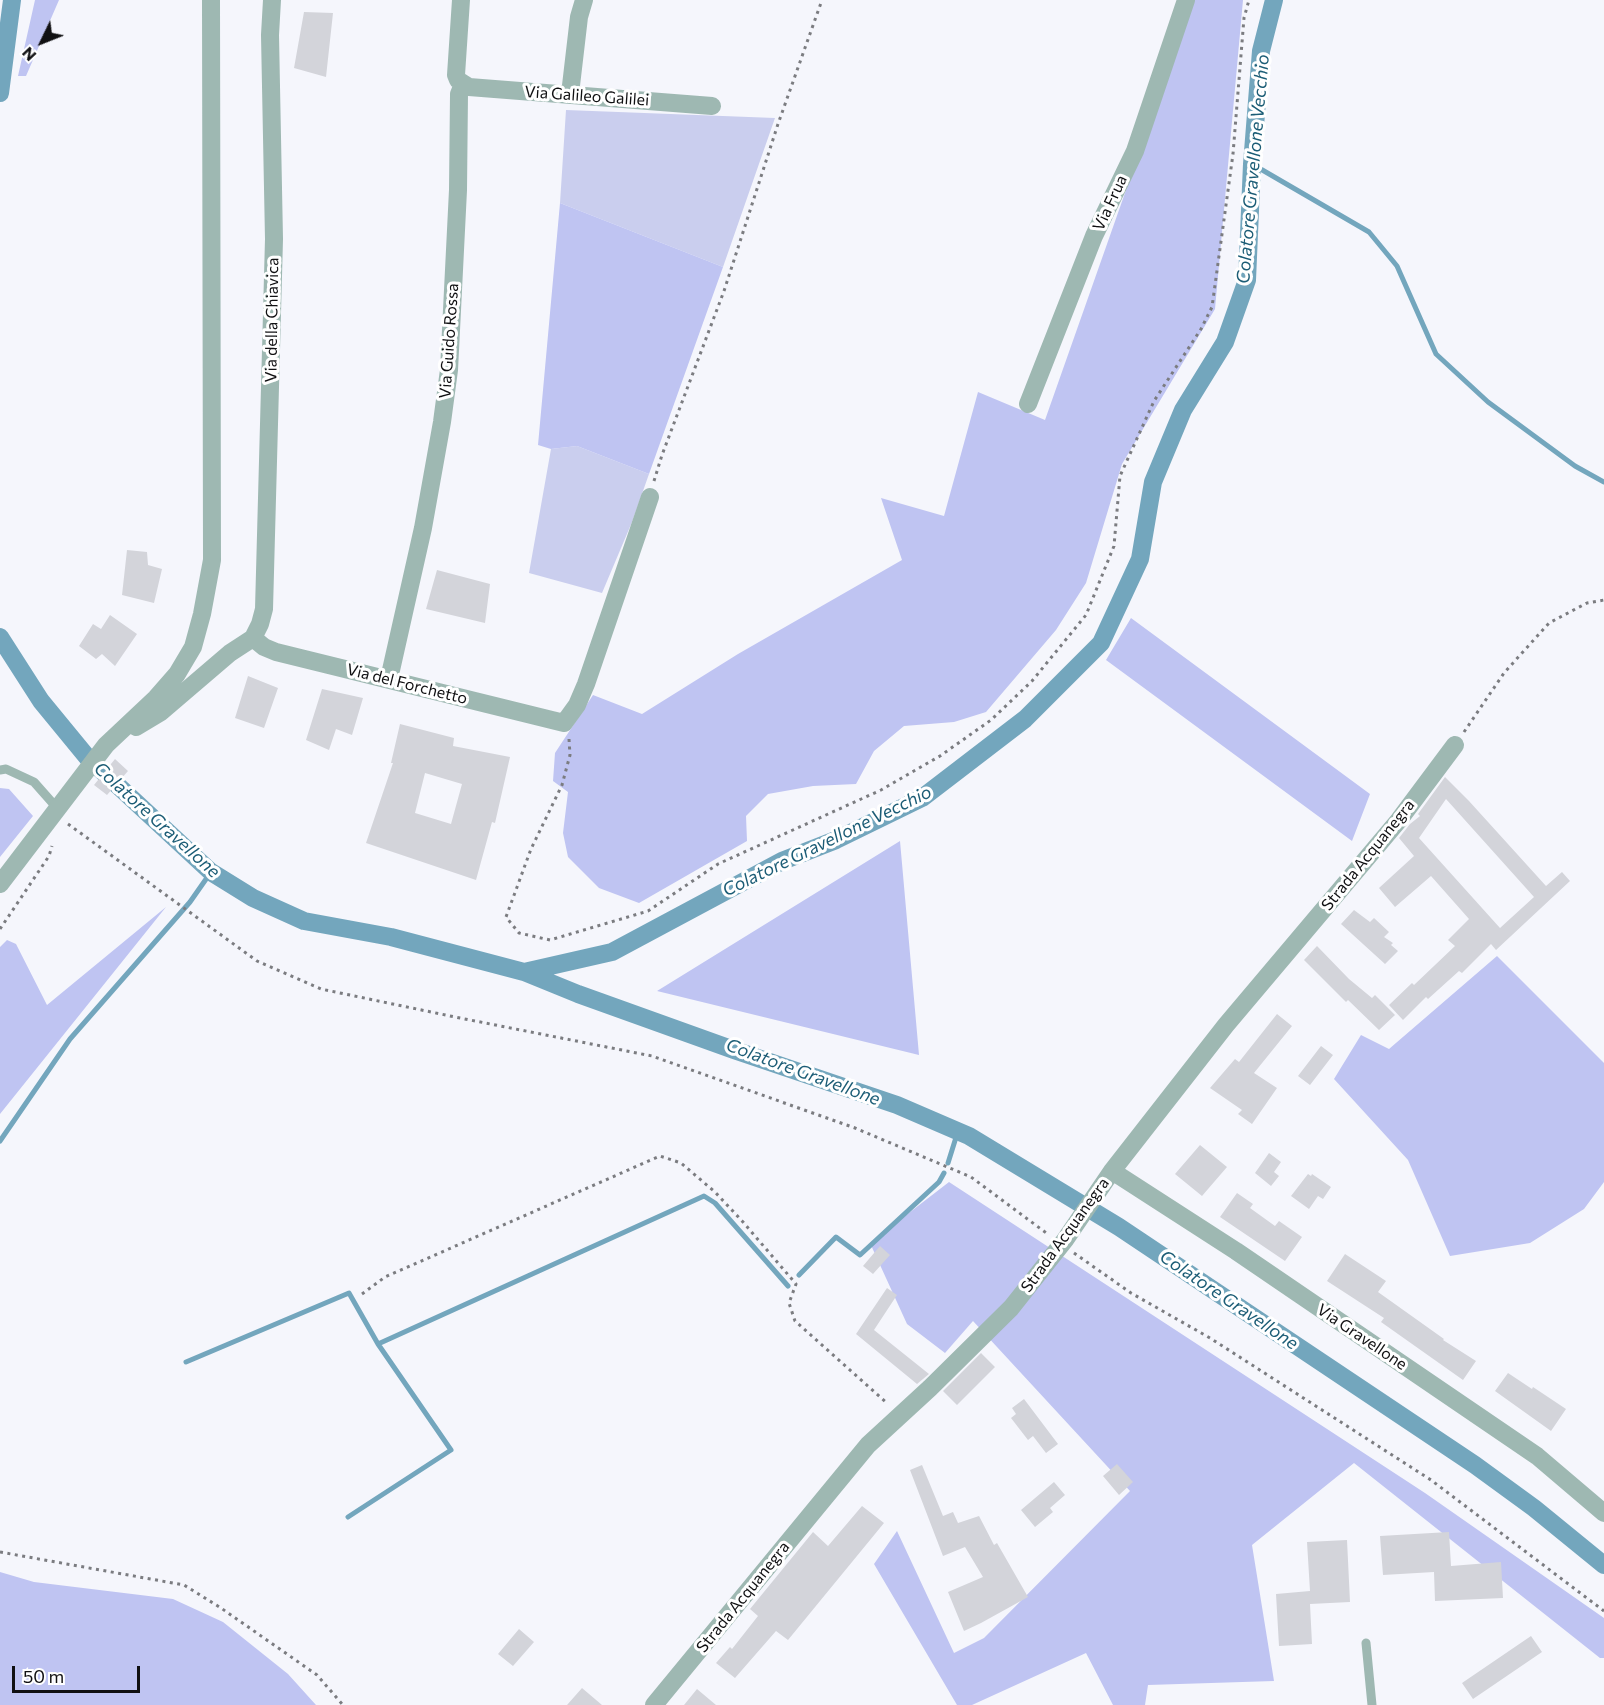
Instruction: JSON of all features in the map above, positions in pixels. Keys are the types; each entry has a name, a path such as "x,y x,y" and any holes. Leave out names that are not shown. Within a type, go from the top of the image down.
{"street":[{"path":"0,884 106,745 177,674 193,647 202,614 212,560 211,0"},
{"name":"Via della Chiavica","path":"253,638 264,609 274,238 270,35 272,0"},
{"name":"Via Guido Rossa","path":"389,679 423,528 449,369 458,190 459,94 463,84 456,75 460,0"},
{"path":"570,94 579,17 584,0"},
{"name":"Via Frua","path":"1028,404 1094,236 1135,151 1186,0"},
{"name":"Via Galileo Galilei","path":"463,84 477,88 712,106"},
{"path":"564,723 577,705 586,684 650,497"},
{"path":"106,745 161,712 230,652 253,638"},
{"name":"Via del Forchetto","path":"253,638 276,652 564,723"},
{"name":"Strada Acquanegra","path":"654,1705 862,1453 1011,1308 1063,1242 1112,1171 1226,1025 1399,820 1455,745"},
{"name":"Via Gravellone","path":"1112,1171 1236,1251 1537,1456 1604,1513"}],"lane":[{"path":"0,770 6,769 34,782 55,811"},
{"path":"1366,1643 1372,1705"}],"path":[{"path":"650,497 662,455 724,291 778,124 822,0"},
{"path":"564,723 569,735 570,755 562,785 531,849 506,917 519,933 550,940 648,911 718,864 881,790 940,756 990,720 1032,681 1086,615 1114,546 1120,476 1154,401 1201,329 1212,307 1233,154 1244,18 1249,0"},
{"path":"1455,745 1504,673 1548,622 1587,603 1604,600"},
{"path":"55,811 257,961 321,989 652,1056 855,1128 971,1177 1131,1293 1210,1338 1431,1480 1604,1611"},
{"path":"0,929 49,856 54,841"},
{"path":"362,1294 385,1277 660,1156 681,1163 715,1192 743,1222 796,1284 789,1303 795,1321 863,1384 901,1415"},
{"path":"0,1552 184,1585 317,1675 343,1705"}],"shaded area":[{"path":"35,0 59,0 26,76 18,76"},
{"path":"1193,0 1243,0 1215,309 1122,464 1086,583 1056,630 986,712 954,722 904,726 874,751 856,784 813,786 768,794 746,816 747,841 639,903 599,888 568,857 563,833 568,792 553,781 555,753 593,695 642,714 738,654 902,560 881,498 944,516 978,392 1045,420"},
{"path":"566,110 775,118 723,267 560,203"},
{"path":"560,203 723,267 649,474 577,446 551,449 538,445"},
{"path":"577,446 649,474 632,522 602,593 529,573 551,449"},
{"path":"1131,618 1370,794 1352,841 1106,660"},
{"path":"0,788 9,789 33,816 0,857"},
{"path":"900,841 919,1055 657,991"},
{"path":"166,907 0,1114 0,947 7,940 16,944 47,1005"},
{"path":"1497,956 1604,1063 1604,1182 1584,1209 1530,1243 1450,1256 1408,1160 1334,1079 1361,1035 1389,1049"},
{"path":"949,1182 1425,1493 1604,1618 1604,1658 1600,1658 1354,1463 1252,1545 1274,1681 1148,1685 1145,1705 1113,1705 1086,1653 972,1705 957,1705 874,1564 897,1531 954,1653 984,1638 1130,1491 973,1321 945,1353 907,1324 870,1243"},
{"path":"0,1572 34,1582 173,1599 223,1622 288,1674 316,1705 0,1705"}],"building":[{"path":"304,12 333,13 326,77 294,68"},
{"path":"127,550 147,552 148,565 162,569 154,603 122,595"},
{"path":"437,570 490,584 485,623 426,609"},
{"path":"110,615 137,634 115,666 102,654 96,659 79,646 93,624 101,629"},
{"path":"248,676 278,688 264,728 235,718"},
{"path":"322,689 363,698 352,735 336,729 329,750 306,740"},
{"path":"400,724 454,738 453,746 510,757 495,823 492,822 476,880 366,843 393,763 391,763","holes":["425,773 462,784 451,824 415,813"]},
{"path":"115,759 128,771 107,795 94,785"},
{"path":"1445,777 1546,886 1562,872 1570,881 1496,950 1491,944 1462,973 1459,971 1428,999 1426,997 1403,1020 1389,1005 1455,946 1448,940 1469,919 1431,876 1395,907 1379,888 1414,856 1399,838 1420,816 1418,814","holes":["1446,799 1534,897 1500,928 1419,838"]},
{"path":"1354,910 1370,922 1374,918 1389,932 1384,937 1393,943 1391,945 1398,951 1385,964 1341,924"},
{"path":"1317,946 1349,979 1372,998 1375,995 1395,1015 1379,1030 1348,1000 1346,1002 1304,960"},
{"path":"1277,1014 1292,1026 1254,1073 1277,1088 1252,1124 1238,1114 1242,1110 1210,1088 1235,1059 1239,1062"},
{"path":"1321,1046 1333,1055 1310,1085 1298,1076"},
{"path":"1200,1145 1227,1167 1202,1196 1175,1174"},
{"path":"1269,1153 1281,1162 1274,1172 1279,1176 1271,1186 1255,1173"},
{"path":"1308,1174 1311,1176 1312,1174 1331,1187 1323,1199 1318,1196 1309,1209 1291,1196"},
{"path":"1237,1193 1253,1204 1250,1208 1275,1226 1279,1221 1302,1237 1285,1261 1220,1217"},
{"path":"880,1246 890,1255 873,1274 863,1266"},
{"path":"1345,1254 1386,1281 1378,1292 1443,1340 1476,1361 1463,1380 1381,1322 1384,1318 1327,1281"},
{"path":"887,1288 897,1295 874,1330 929,1374 917,1384 856,1334"},
{"path":"981,1353 995,1367 957,1405 943,1391"},
{"path":"1508,1373 1566,1409 1551,1431 1495,1391"},
{"path":"1024,1399 1058,1444 1046,1453 1033,1436 1028,1440 1011,1418 1016,1414 1012,1408"},
{"path":"1117,1464 1133,1482 1119,1495 1103,1476"},
{"path":"922,1465 943,1516 953,1512 958,1523 979,1516 994,1545 997,1543 1028,1597 964,1631 948,1592 983,1577 965,1547 943,1556 910,1470"},
{"path":"1054,1482 1065,1495 1050,1508 1053,1512 1035,1527 1021,1510"},
{"path":"862,1506 884,1523 788,1640 776,1631 735,1678 716,1663 730,1647 732,1649 758,1616 750,1609 813,1532 828,1546"},
{"path":"1449,1532 1451,1566 1501,1562 1503,1598 1435,1601 1434,1572 1383,1575 1380,1536"},
{"path":"1347,1540 1350,1602 1310,1604 1312,1644 1279,1646 1276,1594 1310,1591 1307,1542"},
{"path":"519,1629 534,1642 513,1666 498,1654"},
{"path":"1531,1636 1542,1652 1473,1699 1462,1683"},
{"path":"582,1688 602,1705 567,1705"},
{"path":"697,1689 716,1705 684,1705"}],"waterway":[{"name":"Colatore Gravellone","path":"0,93 12,0"},
{"name":"Colatore Gravellone Vecchio","path":"524,972 612,952 782,861 836,840 922,798 1025,719 1101,643 1140,559 1153,482 1183,410 1225,342 1247,280 1252,164 1261,51 1274,0"},
{"path":"1252,164 1369,232 1397,266 1436,354 1488,402 1575,466 1604,482"},
{"name":"Colatore Gravellone","path":"0,637 41,701 87,757 211,872 253,898 304,921 391,937 524,972 578,994 734,1050 897,1105 969,1136 1119,1227 1475,1465 1534,1508 1604,1565"},
{"path":"0,1141 70,1039 190,902 211,872"},
{"path":"948,1163 958,1131"},
{"path":"799,1275 836,1237 860,1255 939,1182 944,1173"},
{"path":"378,1344 704,1196 715,1203 788,1286"},
{"path":"186,1362 349,1293 378,1344 451,1450 348,1517"}]}
